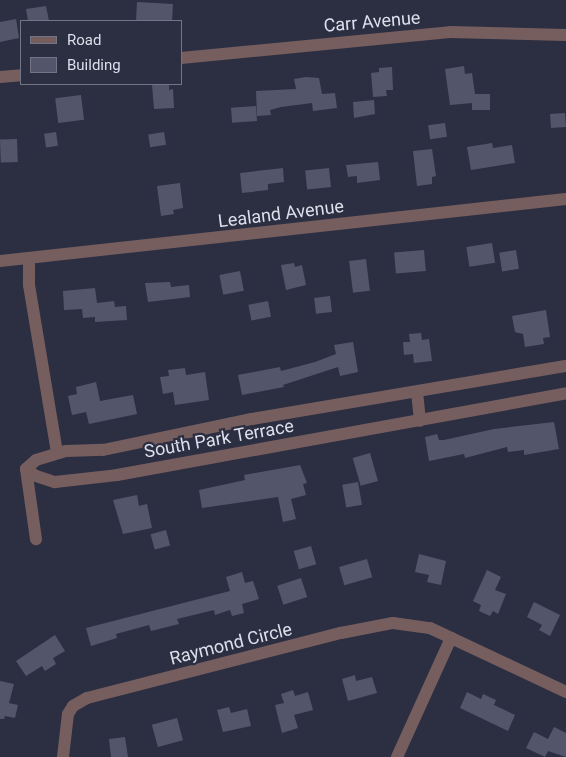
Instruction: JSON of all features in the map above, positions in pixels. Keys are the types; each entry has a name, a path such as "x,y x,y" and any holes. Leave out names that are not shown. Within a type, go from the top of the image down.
{"street":[{"name":"Carr Avenue","path":"182,58 450,32 566,35"},
{"path":"0,77 20,75"},
{"name":"Lealand Avenue","path":"0,261 566,199"},
{"path":"29,258 29,285 57,453"},
{"name":"South Park Terrace","path":"566,366 252,420 102,450 57,453 36,460 26,469 36,476 55,482 118,475 420,421 566,392"},
{"path":"417,392 420,421"},
{"path":"26,469 36,539"},
{"name":"Raymond Circle","path":"63,757 68,714 73,706 88,698 367,627 393,623 419,625 566,692"},
{"path":"397,757 451,638"}],"building":[{"path":"137,2 173,4 172,20 136,20"},
{"path":"46,6 49,20 28,20 26,9"},
{"path":"16,19 19,38 0,42 0,22"},
{"path":"464,66 465,74 472,73 475,94 490,94 490,110 472,110 472,103 450,105 445,69"},
{"path":"392,67 393,90 386,90 387,96 373,97 371,73 379,72 379,68"},
{"path":"306,77 319,78 322,94 335,93 337,108 313,111 312,103 281,107 270,110 271,115 257,116 256,91 296,89 294,79"},
{"path":"152,85 169,85 169,90 173,89 174,108 154,109"},
{"path":"81,95 84,120 58,123 55,98"},
{"path":"374,100 375,114 354,118 353,102"},
{"path":"256,106 257,121 232,123 231,108"},
{"path":"565,113 566,127 551,128 550,114"},
{"path":"445,123 447,137 430,139 428,125"},
{"path":"56,132 58,146 46,148 44,134"},
{"path":"164,132 166,145 150,147 148,135"},
{"path":"17,139 18,162 1,163 0,140"},
{"path":"492,143 493,148 512,145 515,163 471,170 467,147"},
{"path":"432,149 436,176 432,177 432,184 417,186 413,151"},
{"path":"378,162 380,180 357,183 357,176 348,177 346,165"},
{"path":"283,168 284,182 268,184 268,190 242,193 240,173"},
{"path":"329,168 331,187 307,189 305,171"},
{"path":"180,183 183,208 173,210 174,214 161,216 157,186"},
{"path":"492,243 495,263 469,267 466,247"},
{"path":"424,250 426,271 396,274 394,253"},
{"path":"516,250 519,269 502,271 499,253"},
{"path":"366,259 370,291 353,293 349,261"},
{"path":"294,263 295,267 302,265 306,285 286,290 281,265"},
{"path":"240,271 244,291 223,295 219,275"},
{"path":"170,282 171,287 189,285 190,297 148,302 145,283"},
{"path":"95,288 97,303 114,301 115,307 126,306 127,320 95,322 95,317 83,318 82,309 64,310 63,291"},
{"path":"330,296 332,312 316,314 314,298"},
{"path":"268,301 271,317 251,321 248,305"},
{"path":"546,310 550,337 543,338 544,344 525,347 523,334 515,332 512,316"},
{"path":"421,333 422,340 429,339 432,361 414,363 413,354 404,355 403,342 410,342 409,334"},
{"path":"353,342 358,372 340,376 338,367 283,385 284,387 242,395 238,375 280,367 281,371 315,362 336,354 334,345"},
{"path":"185,368 186,375 205,372 209,400 175,405 173,392 163,394 160,377 169,376 168,370"},
{"path":"96,382 100,401 133,395 137,414 89,424 86,412 72,415 68,396 77,394 76,387"},
{"path":"554,422 559,449 524,455 524,450 508,452 507,447 465,458 464,454 429,461 425,437 437,434 439,440 444,440 494,429"},
{"path":"370,453 378,481 361,486 353,458"},
{"path":"300,465 307,483 303,484 306,495 291,499 296,519 283,522 278,497 202,508 199,490 245,480 244,475"},
{"path":"358,482 362,505 346,507 342,485"},
{"path":"137,495 139,506 147,504 152,528 123,534 113,500"},
{"path":"166,530 170,545 155,550 151,534"},
{"path":"311,546 316,564 299,569 294,551"},
{"path":"419,554 446,561 441,585 427,582 429,575 415,572"},
{"path":"367,559 372,577 344,585 339,567"},
{"path":"487,570 501,577 495,590 506,594 498,614 493,611 490,616 479,611 481,605 473,601"},
{"path":"242,572 245,583 253,581 259,599 242,604 244,613 232,616 230,610 215,615 214,610 177,619 179,624 151,631 149,625 116,634 117,638 91,646 86,628 230,591 226,577"},
{"path":"301,578 307,597 283,605 277,586"},
{"path":"534,602 560,615 550,636 539,630 542,625 527,617"},
{"path":"55,635 65,651 53,658 56,664 45,671 42,666 26,676 16,661"},
{"path":"355,675 356,681 372,677 377,693 348,701 342,679"},
{"path":"0,681 14,684 9,703 18,705 15,718 5,716 4,719 0,719"},
{"path":"293,690 295,696 308,692 313,710 294,715 298,728 282,733 275,705 284,703 281,694"},
{"path":"467,692 481,699 483,694 496,700 494,705 515,715 508,731 460,708"},
{"path":"229,707 231,713 247,709 251,726 223,732 217,710"},
{"path":"177,718 183,740 158,747 152,725"},
{"path":"554,727 566,733 566,757 548,751 545,757 526,748 534,732 548,739"},
{"path":"125,737 128,757 111,757 109,739"}]}
